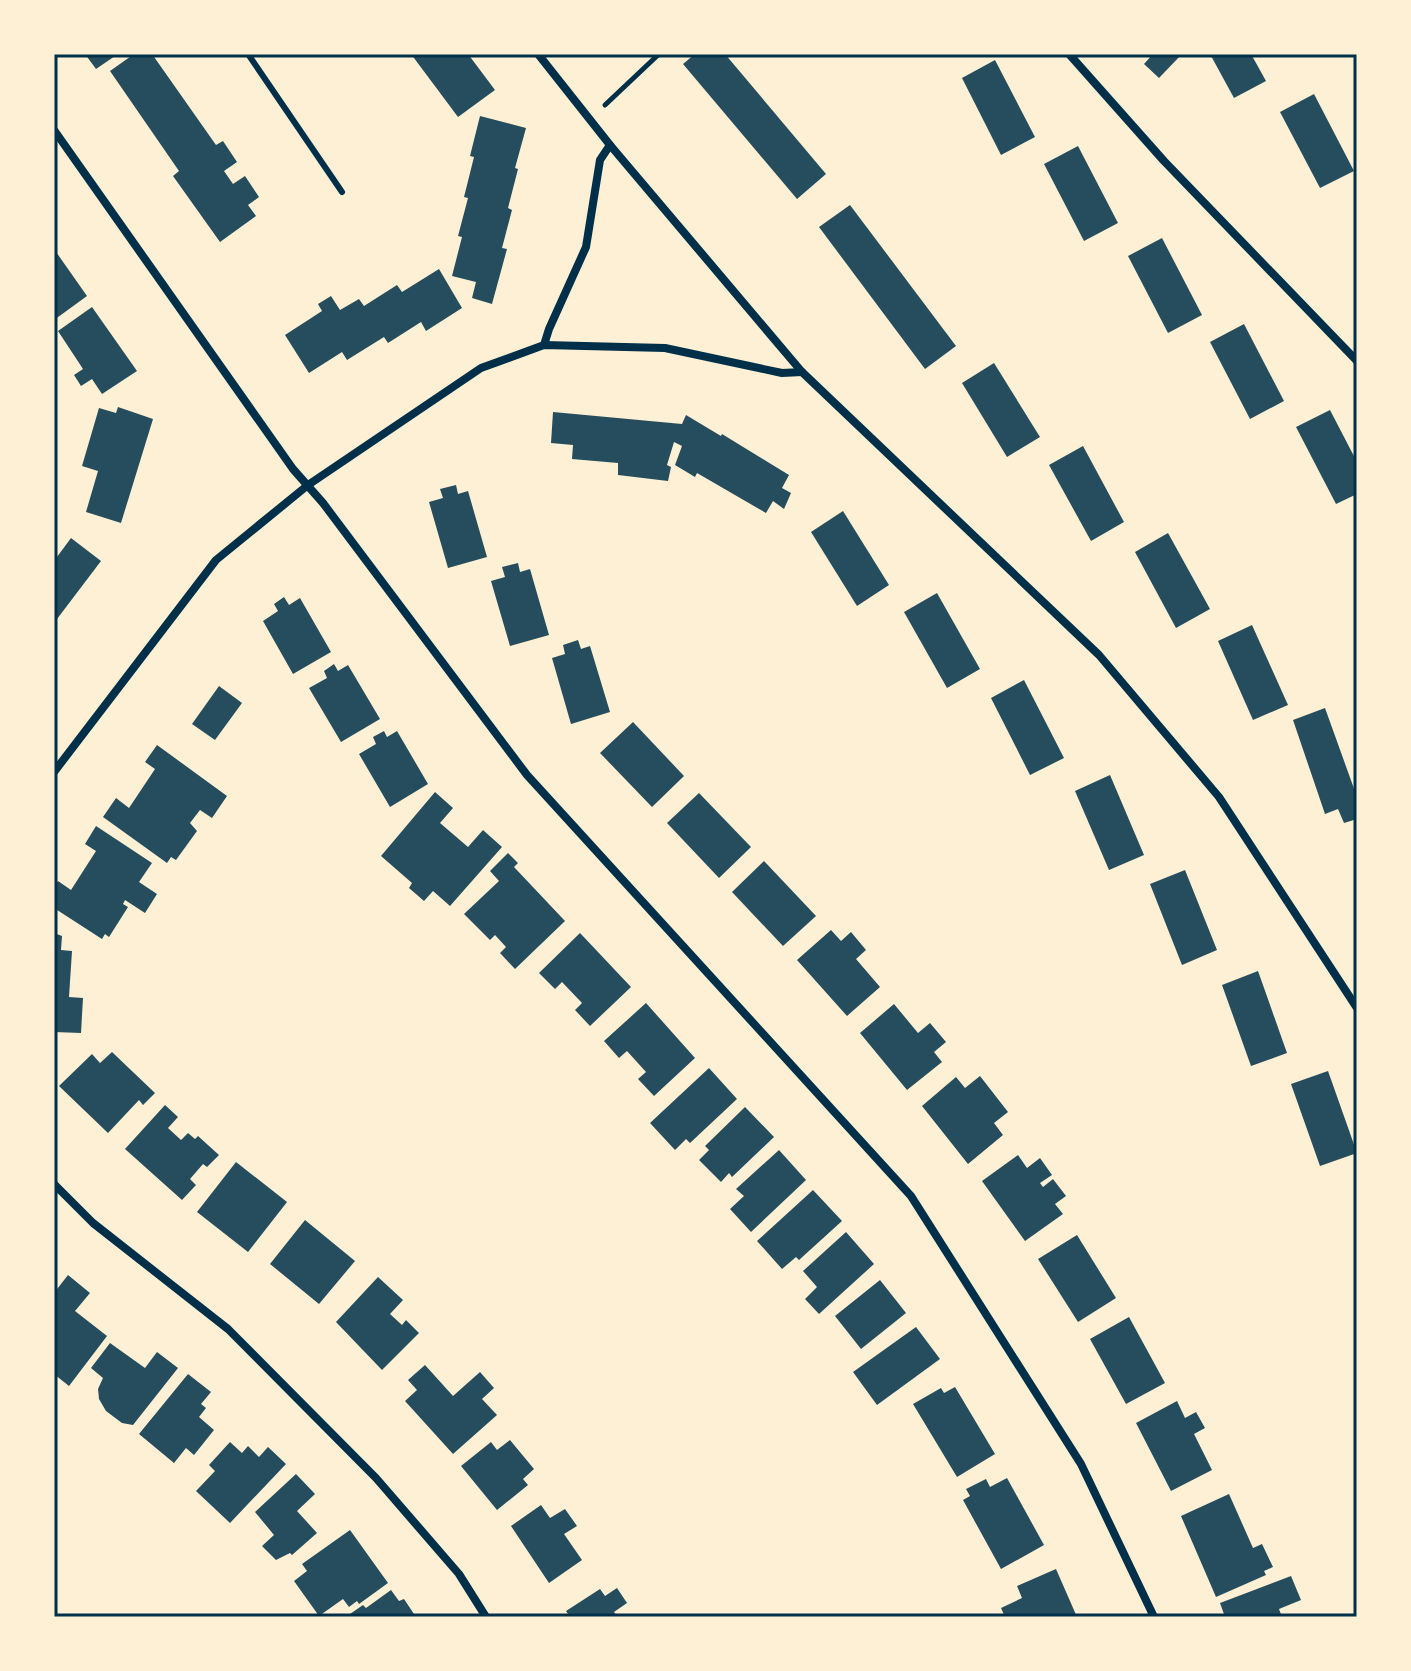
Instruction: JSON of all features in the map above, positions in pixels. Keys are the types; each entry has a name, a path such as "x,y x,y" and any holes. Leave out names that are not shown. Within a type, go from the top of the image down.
{"street":[{"path":"538,54 610,145 802,372 1099,655 1219,797 1357,1008"},
{"path":"1069,54 1164,161 1357,361"},
{"path":"54,130 293,469 323,503 527,775 911,1196 1081,1464 1154,1617"},
{"path":"544,345 586,247 600,160 610,145"},
{"path":"54,772 216,560 308,485 481,368 544,345 665,348 782,373 802,372"},
{"path":"54,1184 93,1223 228,1329 376,1478 459,1574 486,1617"}],"lane":[{"path":"248,54 342,192"}],"path":[{"path":"590,119 659,54"}],"building":[{"path":"85,54 118,54 96,69"},
{"path":"134,54 152,54 216,145 223,141 237,162 224,171 233,184 245,176 259,197 248,205 256,216 220,242 173,176 179,171 110,71"},
{"path":"411,54 468,54 495,90 458,117"},
{"path":"695,54 725,54 826,174 797,199 683,64"},
{"path":"1153,54 1182,54 1159,78 1144,64"},
{"path":"1210,54 1251,54 1266,81 1234,98"},
{"path":"995,60 1035,137 1001,155 962,78"},
{"path":"1314,94 1354,171 1320,188 1280,112"},
{"path":"480,116 526,128 508,208 512,210 502,248 507,249 492,304 472,298 476,282 452,276 462,237 458,236 468,198 464,197 474,157 470,156"},
{"path":"1078,146 1118,223 1084,241 1044,164"},
{"path":"850,205 956,346 925,369 819,227"},
{"path":"1162,238 1202,315 1168,333 1128,256"},
{"path":"54,249 87,296 54,320"},
{"path":"439,269 462,308 426,331 421,322 388,343 384,337 347,360 342,352 309,373 285,335 322,311 318,304 331,296 340,310 359,299 364,306 397,285 402,292"},
{"path":"92,307 137,371 102,394 92,379 81,386 74,375 83,369 58,331"},
{"path":"1244,324 1284,401 1250,419 1210,342"},
{"path":"994,363 1040,437 1007,457 962,383"},
{"path":"118,407 153,419 121,523 86,512 98,471 82,466 99,408 116,413"},
{"path":"1330,410 1357,462 1357,494 1336,504 1296,427"},
{"path":"553,412 682,424 686,415 789,475 782,488 791,493 784,509 773,501 766,513 697,473 695,477 675,465 682,446 674,442 667,465 671,467 668,481 618,475 618,463 572,459 573,445 551,443"},
{"path":"1083,446 1124,522 1091,541 1049,465"},
{"path":"456,485 458,494 468,491 487,557 448,568 429,502 443,498 440,489"},
{"path":"843,511 889,585 857,606 811,532"},
{"path":"1168,533 1210,609 1176,628 1135,552"},
{"path":"71,538 101,561 54,623 54,561"},
{"path":"518,563 520,572 530,569 549,635 510,646 491,581 505,577 502,567"},
{"path":"937,593 980,669 947,688 904,612"},
{"path":"284,597 289,605 300,598 331,652 293,674 263,621 278,611 274,604"},
{"path":"1252,625 1288,705 1253,720 1218,641"},
{"path":"578,640 581,649 590,646 610,712 571,724 552,658 565,654 563,645"},
{"path":"334,664 338,671 348,665 380,719 341,742 309,688 327,678 324,671"},
{"path":"1024,680 1064,758 1030,775 991,698"},
{"path":"219,686 242,703 215,740 192,724"},
{"path":"1325,708 1357,797 1357,819 1344,823 1338,809 1325,814 1293,720"},
{"path":"633,722 684,776 652,807 600,753"},
{"path":"384,731 387,737 397,731 428,784 390,807 359,754 376,744 373,737"},
{"path":"157,745 227,796 212,818 200,810 190,823 197,831 176,860 171,857 167,863 103,817 116,798 129,808 155,769 145,762"},
{"path":"1110,775 1144,855 1109,870 1075,791"},
{"path":"435,792 453,808 440,823 468,847 483,830 502,847 450,906 433,891 424,901 409,888 412,883 381,856"},
{"path":"699,793 751,847 719,878 667,823"},
{"path":"96,826 152,863 139,882 157,894 145,913 125,900 123,904 128,907 109,937 105,934 102,939 54,908 54,887 58,881 71,890 96,851 85,844"},
{"path":"508,853 518,863 514,867 565,921 515,969 500,953 506,947 495,935 490,940 464,914 499,881 490,871"},
{"path":"764,861 816,916 783,946 732,892"},
{"path":"1185,870 1217,950 1182,965 1150,884"},
{"path":"831,930 841,941 851,932 866,950 856,959 880,987 847,1016 797,960"},
{"path":"54,933 62,936 61,950 72,951 69,997 83,998 81,1033 54,1032"},
{"path":"580,933 631,987 590,1026 575,1010 582,1003 562,982 555,989 539,973"},
{"path":"1258,971 1287,1053 1251,1066 1222,985"},
{"path":"646,1003 695,1058 654,1096 638,1079 646,1072 627,1051 619,1058 604,1041"},
{"path":"894,1004 918,1033 930,1023 946,1042 934,1052 942,1062 907,1090 860,1033"},
{"path":"112,1052 155,1093 143,1105 139,1100 108,1133 59,1086 92,1054 100,1063"},
{"path":"709,1068 737,1099 690,1143 686,1139 675,1150 650,1123"},
{"path":"1328,1071 1357,1153 1320,1166 1291,1084"},
{"path":"980,1076 1008,1112 994,1123 1003,1135 968,1164 922,1106 956,1077 965,1088"},
{"path":"165,1105 178,1117 168,1128 181,1140 188,1133 195,1139 198,1136 219,1155 207,1167 203,1164 190,1179 196,1185 182,1200 125,1149"},
{"path":"745,1107 774,1137 732,1177 729,1173 721,1182 699,1160 709,1150 705,1146"},
{"path":"779,1150 806,1180 751,1232 730,1209 744,1196 736,1189"},
{"path":"1018,1155 1027,1168 1040,1158 1052,1175 1040,1183 1043,1187 1053,1179 1066,1196 1055,1204 1063,1214 1025,1241 982,1181"},
{"path":"236,1162 287,1202 248,1252 197,1212"},
{"path":"813,1190 842,1221 799,1260 796,1257 782,1269 757,1241"},
{"path":"305,1220 355,1261 319,1304 270,1264"},
{"path":"846,1232 874,1264 819,1314 805,1299 817,1287 803,1271"},
{"path":"1077,1235 1116,1298 1078,1322 1038,1259"},
{"path":"68,1275 90,1293 75,1311 107,1336 69,1386 54,1374 54,1293"},
{"path":"378,1277 403,1300 390,1314 402,1325 406,1320 419,1333 382,1370 336,1322"},
{"path":"880,1280 906,1313 861,1349 835,1316"},
{"path":"1129,1317 1165,1383 1126,1404 1090,1339"},
{"path":"916,1327 940,1359 877,1405 853,1372"},
{"path":"110,1343 145,1368 157,1352 178,1368 133,1425 122,1423 106,1411 99,1399 98,1389 103,1378 91,1368"},
{"path":"425,1365 453,1396 480,1372 494,1388 482,1399 497,1415 453,1454 405,1401 417,1390 408,1380"},
{"path":"188,1374 211,1392 201,1404 206,1408 199,1417 214,1430 194,1455 186,1448 174,1463 139,1434"},
{"path":"955,1387 995,1454 957,1477 913,1404 941,1388 944,1393"},
{"path":"1177,1401 1185,1418 1196,1412 1205,1428 1194,1434 1212,1470 1171,1491 1136,1423"},
{"path":"510,1440 534,1469 523,1479 528,1485 497,1510 461,1466 491,1442 497,1450"},
{"path":"230,1442 242,1453 248,1446 259,1457 268,1447 286,1464 230,1523 196,1491 215,1471 209,1465"},
{"path":"296,1474 315,1494 297,1511 317,1533 292,1555 290,1553 276,1560 262,1546 274,1535 255,1512"},
{"path":"1007,1478 1044,1545 1001,1569 963,1500 970,1496 966,1489 986,1479 990,1487"},
{"path":"1229,1494 1253,1548 1262,1544 1273,1567 1264,1571 1266,1575 1216,1597 1181,1516"},
{"path":"541,1505 550,1518 565,1509 577,1526 564,1534 582,1560 549,1583 511,1526"},
{"path":"350,1530 388,1583 359,1604 357,1601 349,1607 343,1599 319,1616 294,1581 307,1571 302,1564"},
{"path":"1056,1569 1077,1617 1005,1617 1001,1608 1022,1598 1017,1586"},
{"path":"1291,1576 1301,1600 1279,1609 1282,1617 1225,1617 1220,1603"},
{"path":"617,1588 627,1603 614,1612 618,1617 570,1617 566,1611 600,1589 605,1596"},
{"path":"391,1590 399,1601 404,1599 416,1617 353,1617 350,1614 363,1605 366,1608"}]}
